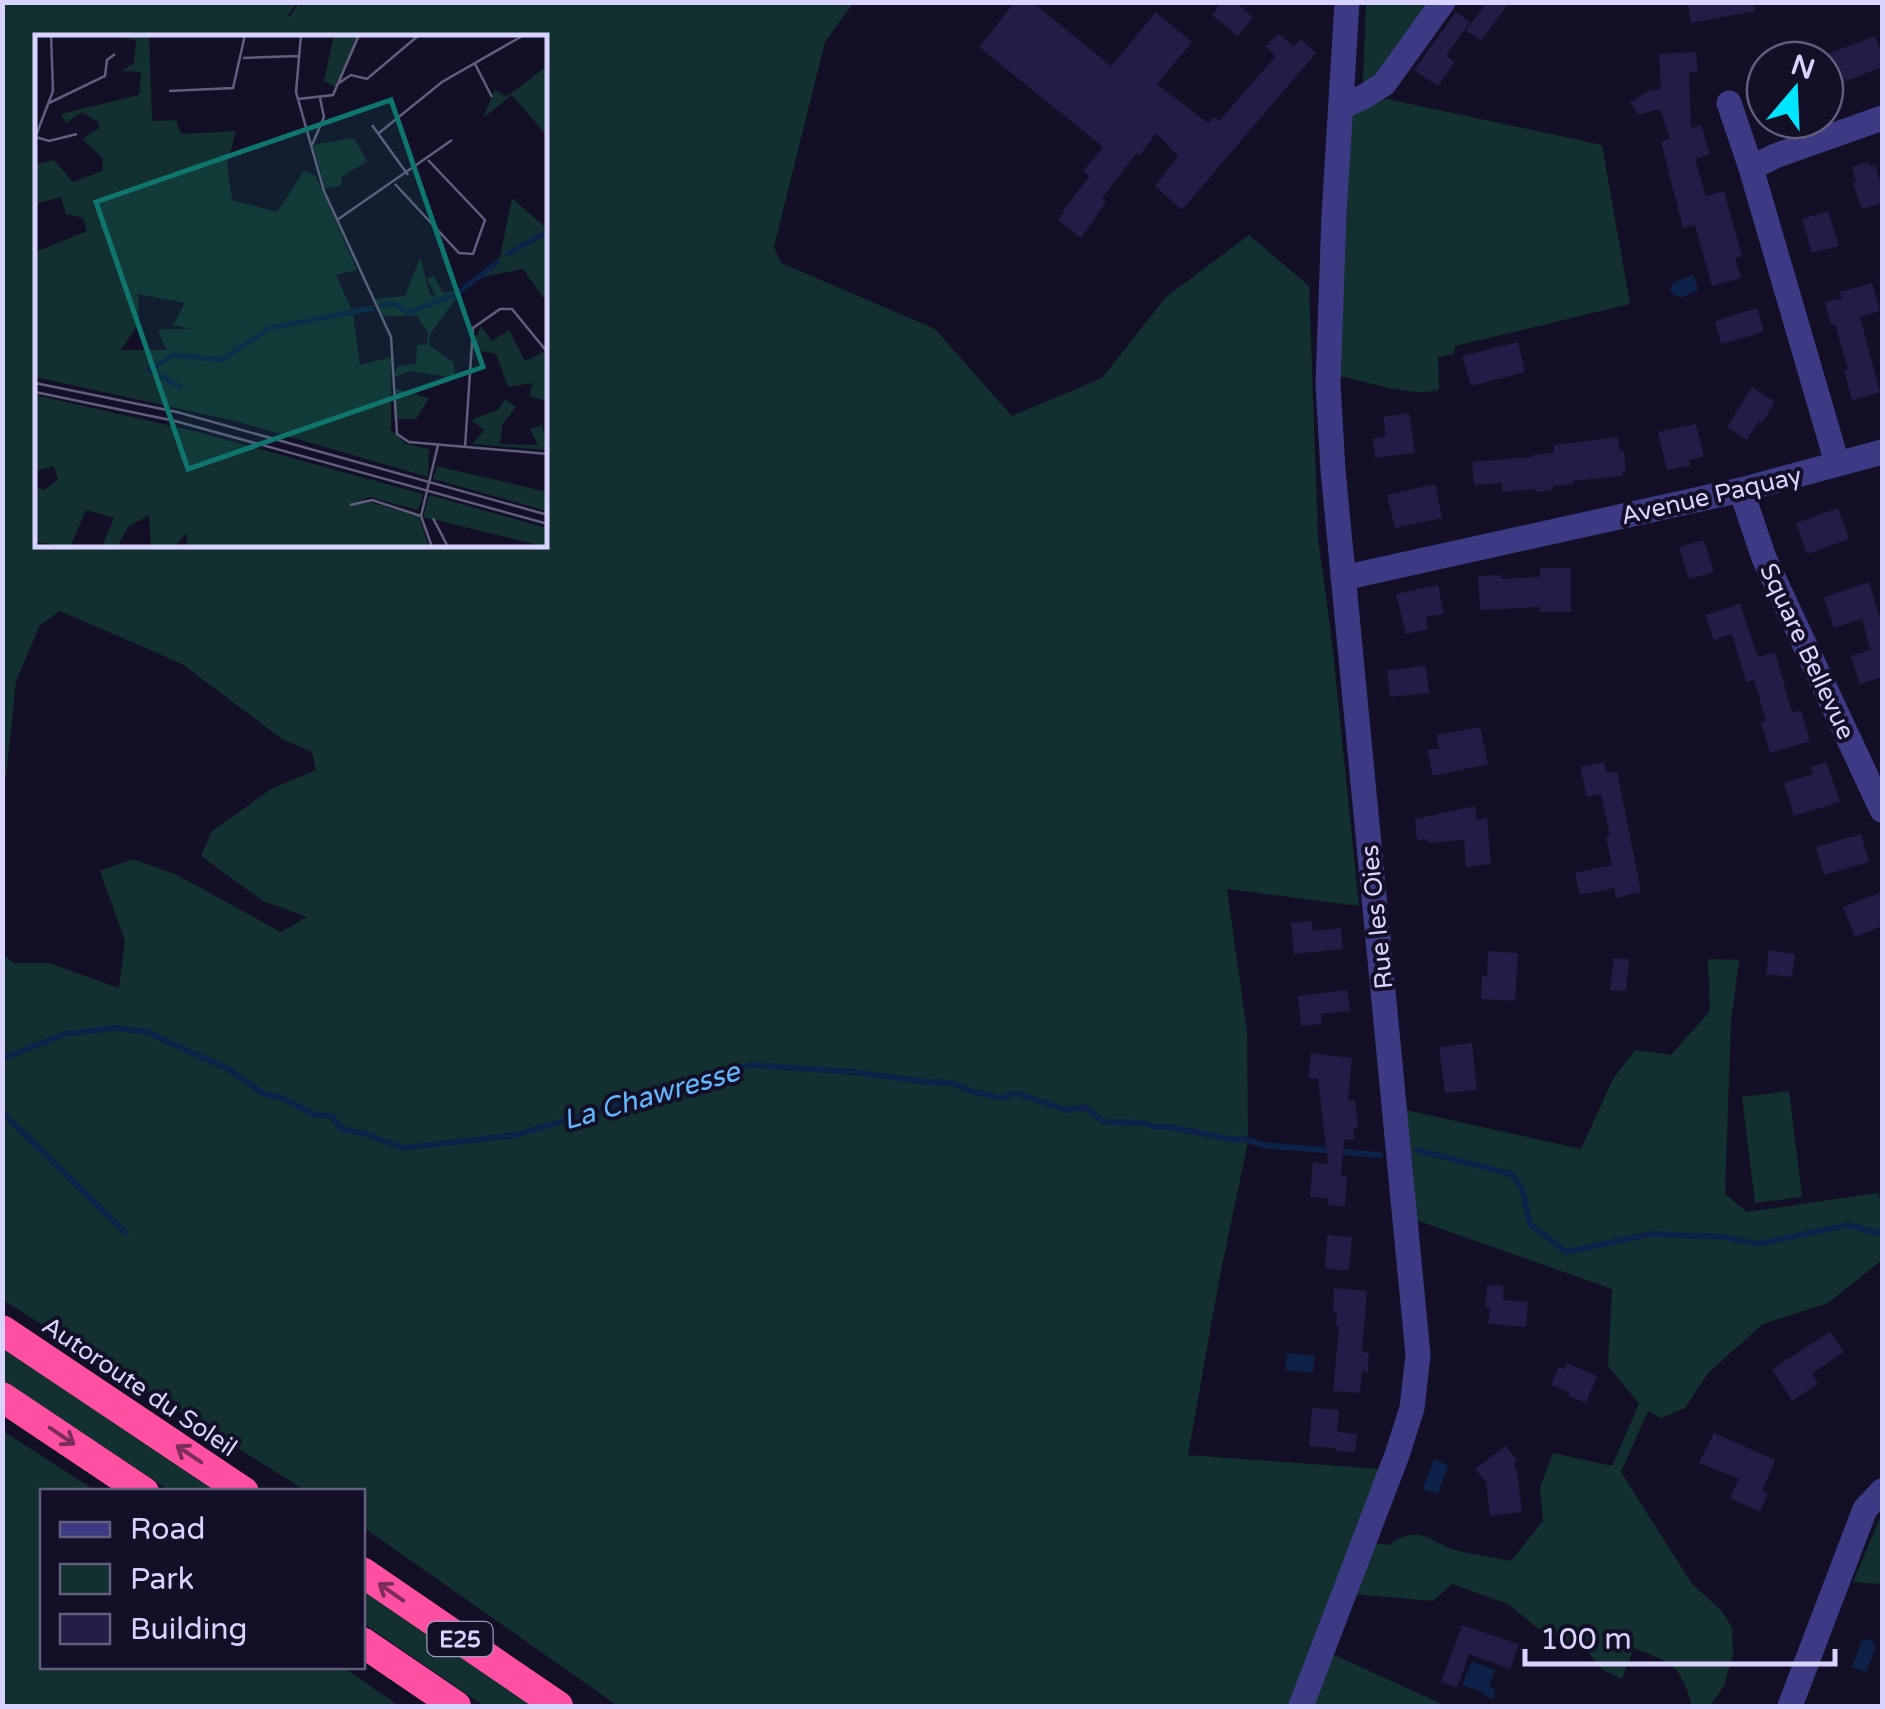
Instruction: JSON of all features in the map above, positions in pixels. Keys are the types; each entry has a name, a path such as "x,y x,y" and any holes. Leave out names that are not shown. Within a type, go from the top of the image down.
{"highway":[{"name":"Autoroute du Soleil","path":"2,1330 240,1489"},
{"path":"11,1403 140,1489"},
{"name":"E25","path":"365,1574 558,1706"},
{"name":"E25","path":"365,1644 456,1706"}],"street":[{"name":"Rue les Oies","path":"1301,1706 1397,1455 1412,1408 1418,1355 1328,387 1346,2"},
{"path":"1342,107 1384,84 1442,2"},
{"name":"Avenue Paquay","path":"1343,578 1741,490 1837,463 1730,104"},
{"path":"1751,168 1882,118"},
{"path":"1837,463 1882,452"},
{"name":"Square Bellevue","path":"1741,490 1764,558 1882,810"},
{"path":"1790,1706 1866,1509 1882,1490"}],"green space":[{"path":"300,2 853,3 825,42 774,247 781,263 935,329 1012,416 1102,378 1166,297 1249,235 1309,286 1318,538 1359,906 1227,889 1247,1031 1248,1142 1188,1455 1380,1469 1293,1706 618,1706 365,1528 365,1489 303,1489 3,1300 3,955 14,963 49,963 119,988 125,941 100,871 133,859 177,875 281,932 307,917 263,901 201,856 212,831 271,789 316,770 312,752 282,739 182,664 60,611 40,625 16,681 3,782 3,3 297,3 287,16"},
{"path":"1366,3 1433,3 1376,83 1363,81"},
{"path":"1387,99 1602,145 1630,304 1455,346 1454,354 1438,357 1439,389 1429,392 1405,391 1339,376 1352,105"},
{"path":"1708,959 1739,960 1731,1022 1725,1194 1747,1212 1877,1193 1882,1199 1882,1260 1828,1303 1763,1324 1708,1373 1685,1408 1661,1418 1648,1411 1621,1472 1692,1584 1722,1611 1732,1628 1733,1654 1724,1686 1710,1706 1692,1706 1679,1674 1658,1658 1634,1648 1622,1679 1603,1670 1585,1649 1542,1632 1508,1604 1452,1584 1433,1601 1353,1594 1372,1543 1389,1545 1408,1535 1423,1536 1462,1552 1511,1561 1543,1521 1540,1487 1553,1453 1612,1466 1639,1404 1608,1366 1612,1289 1416,1220 1406,1110 1581,1149 1613,1079 1635,1050 1671,1055 1710,1011"},
{"path":"1789,1091 1802,1197 1755,1203 1742,1097"},
{"path":"2,1346 218,1489 167,1489 3,1380"},
{"path":"3,1431 93,1489 40,1489 40,1669 346,1669 399,1706 3,1706"},
{"path":"1882,1513 1882,1584 1853,1582"},
{"path":"365,1590 537,1706 484,1706 365,1624"},
{"path":"1330,1653 1446,1706 1311,1706"}],"water":[{"path":"1693,275 1697,291 1680,298 1669,290 1674,282"},
{"path":"1287,1353 1315,1356 1313,1373 1285,1370"},
{"path":"1434,1459 1448,1465 1438,1494 1423,1489"},
{"path":"1862,1640 1876,1646 1866,1672 1852,1667"},
{"path":"1472,1661 1495,1670 1489,1686 1495,1689 1493,1699 1462,1685"}],"building":[{"path":"1015,2 1032,2 1111,66 1156,12 1192,42 1157,84 1208,123 1214,117 1219,121 1276,56 1265,46 1279,34 1294,46 1301,39 1316,53 1182,210 1155,186 1178,156 1156,133 1102,198 1106,202 1081,238 1058,220 1090,176 1083,171 1103,147 979,47"},
{"path":"1222,2 1235,2 1253,17 1238,36 1212,15"},
{"path":"1487,2 1510,2 1481,41 1466,30"},
{"path":"1688,2 1754,2 1755,11 1691,23"},
{"path":"1456,12 1470,22 1446,56 1455,62 1438,86 1414,70"},
{"path":"1875,36 1882,67 1845,81 1845,47"},
{"path":"1696,52 1698,72 1689,72 1691,128 1701,125 1710,154 1695,159 1706,196 1724,191 1742,256 1735,258 1741,278 1712,286 1695,225 1683,228 1661,141 1670,139 1660,109 1637,115 1629,103 1661,89 1659,54"},
{"path":"1868,162 1875,165 1882,203 1862,209 1852,167"},
{"path":"1828,211 1839,246 1812,253 1802,219"},
{"path":"1872,283 1880,311 1860,317 1880,392 1852,400 1844,370 1848,369 1825,302 1842,298 1840,292"},
{"path":"1757,308 1764,332 1721,344 1715,321"},
{"path":"1518,342 1525,372 1471,386 1462,356"},
{"path":"1752,387 1775,402 1747,440 1727,427"},
{"path":"1409,413 1415,453 1375,458 1373,439 1386,436 1383,417"},
{"path":"1696,424 1704,456 1689,460 1690,466 1667,470 1658,432"},
{"path":"1618,437 1620,451 1624,451 1623,476 1573,481 1536,492 1502,492 1502,483 1474,485 1472,462 1533,457 1554,453 1554,445"},
{"path":"1435,484 1442,518 1395,528 1387,495"},
{"path":"1838,508 1849,539 1807,554 1796,523"},
{"path":"1704,540 1714,572 1689,579 1679,547"},
{"path":"1540,568 1571,568 1571,612 1539,612 1540,607 1480,610 1478,576 1540,577"},
{"path":"1869,582 1882,625 1882,677 1860,684 1851,656 1870,650 1862,619 1834,628 1824,597"},
{"path":"1438,585 1444,614 1426,617 1428,629 1406,634 1396,594"},
{"path":"1740,604 1758,657 1775,652 1792,713 1801,710 1810,741 1770,753 1754,680 1746,682 1732,634 1714,640 1705,615"},
{"path":"1426,666 1429,693 1390,697 1387,670"},
{"path":"1480,727 1488,764 1433,776 1427,750 1439,748 1436,735"},
{"path":"1604,762 1606,773 1617,771 1641,892 1616,898 1614,888 1580,895 1575,873 1612,865 1601,794 1587,797 1580,767"},
{"path":"1826,762 1840,802 1794,816 1784,783 1813,774 1811,767"},
{"path":"1475,806 1477,820 1487,818 1491,864 1466,867 1464,840 1417,840 1415,819"},
{"path":"1861,834 1869,862 1824,875 1816,847"},
{"path":"1882,892 1882,926 1855,937 1843,907"},
{"path":"1312,921 1313,931 1341,928 1343,949 1294,954 1291,923"},
{"path":"1769,950 1795,954 1792,977 1766,974"},
{"path":"1488,951 1518,953 1515,1001 1481,999"},
{"path":"1614,958 1629,959 1626,991 1610,990"},
{"path":"1347,990 1350,1011 1321,1014 1322,1024 1301,1026 1298,996"},
{"path":"1472,1043 1477,1090 1445,1093 1439,1047"},
{"path":"1311,1053 1352,1058 1348,1101 1355,1100 1358,1128 1353,1128 1355,1139 1344,1140 1341,1176 1347,1176 1345,1206 1328,1205 1329,1198 1310,1197 1313,1163 1328,1164 1318,1079 1308,1078"},
{"path":"1327,1235 1352,1237 1349,1270 1325,1269"},
{"path":"1487,1285 1504,1286 1503,1300 1528,1302 1526,1327 1488,1324"},
{"path":"1334,1288 1367,1291 1362,1352 1369,1353 1368,1372 1362,1371 1360,1393 1333,1391 1339,1327 1337,1313 1333,1312"},
{"path":"1830,1332 1844,1352 1812,1373 1818,1384 1792,1401 1772,1369"},
{"path":"1567,1363 1597,1376 1586,1403 1551,1385 1559,1367 1564,1369"},
{"path":"1312,1408 1339,1410 1337,1432 1357,1434 1355,1452 1309,1446"},
{"path":"1714,1433 1775,1460 1762,1491 1768,1494 1760,1512 1730,1498 1739,1479 1699,1463"},
{"path":"1506,1446 1517,1461 1514,1464 1522,1512 1490,1516 1486,1482 1475,1469"},
{"path":"1462,1625 1519,1644 1510,1669 1469,1654 1457,1688 1441,1682"}],"waterway":[{"name":"La Chawresse","path":"2,1059 65,1034 115,1028 147,1032 228,1069 264,1094 282,1098 316,1115 331,1116 342,1129 403,1148 516,1135 750,1065 951,1083 1002,1098 1016,1093 1067,1110 1085,1107 1104,1122 1144,1123 1263,1145 1380,1155"},
{"name":"La Chawresse","path":"2,1112 126,1233"},
{"path":"1417,1150 1511,1174 1522,1188 1530,1224 1566,1252 1651,1234 1725,1237 1758,1244 1848,1225 1882,1234"}]}
